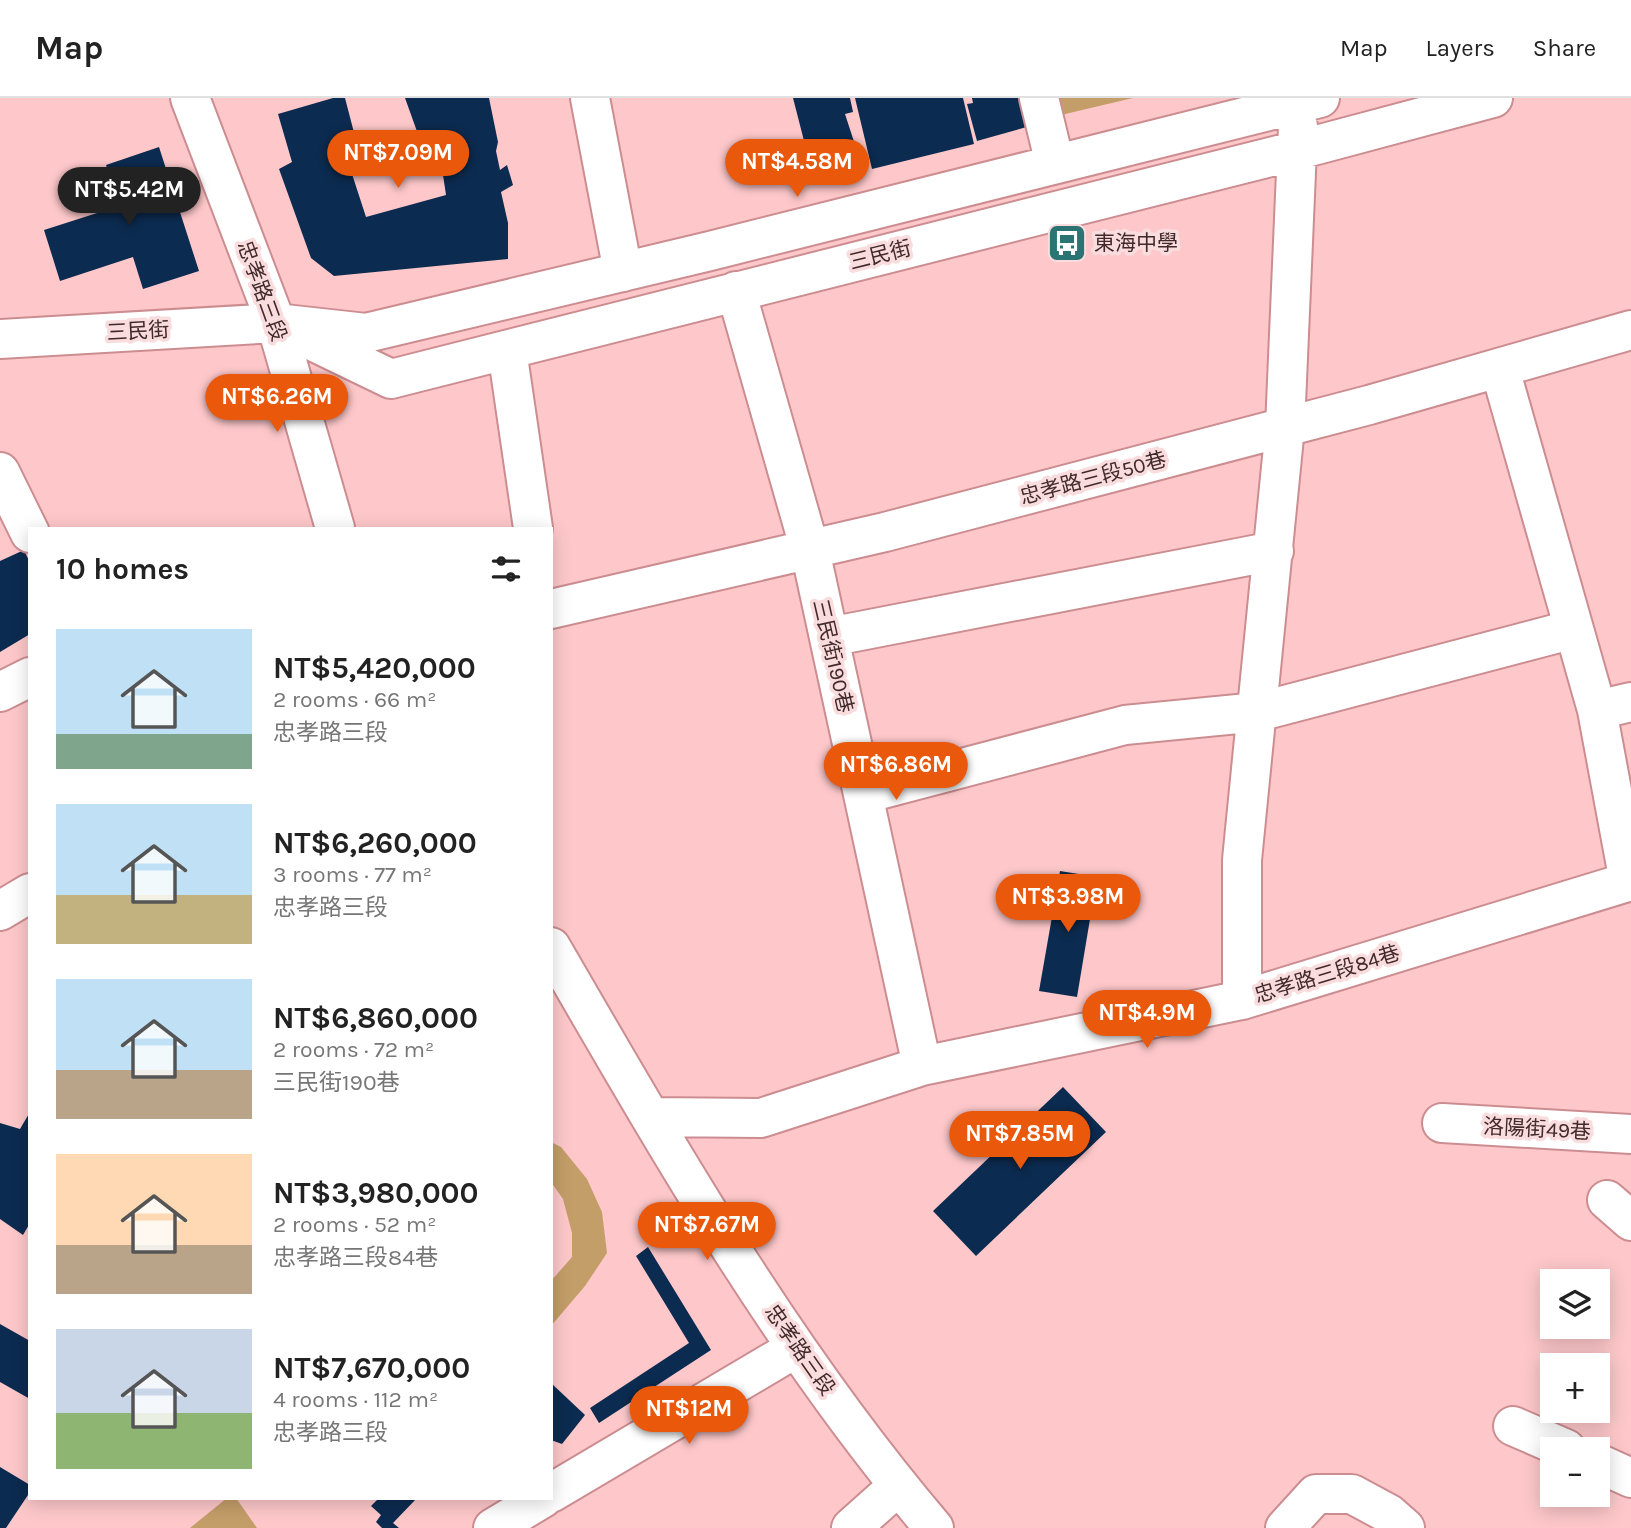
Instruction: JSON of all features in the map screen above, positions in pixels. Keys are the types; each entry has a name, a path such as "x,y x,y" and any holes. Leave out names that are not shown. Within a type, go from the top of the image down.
{"street":[{"path":"590,98 623,272"},
{"path":"1039,98 1055,164"},
{"name":"三民街","path":"276,323 391,379 1298,150 1493,98"},
{"name":"忠孝路三段","path":"200,100 276,323 334,527"},
{"path":"1242,1000 1242,860 1285,428 1298,150 1309,101"},
{"name":"三民街","path":"0,339 276,323 366,333 623,272 1309,101"},
{"name":"三民街190巷","path":"736,291 810,550 922,1066"},
{"name":"忠孝路三段50巷","path":"553,610 885,532 1285,428 1631,330"},
{"path":"507,350 533,527"},
{"path":"1500,369 1574,629 1614,706 1630,882"},
{"path":"0,472 28,529"},
{"path":"829,637 1274,551"},
{"path":"864,794 1125,725 1258,712 1574,629"},
{"path":"0,692 28,678"},
{"name":"忠孝路三段84巷","path":"650,1117 761,1118 922,1066 1242,1000 1630,882"},
{"path":"0,911 28,894"},
{"name":"忠孝路三段","path":"553,950 650,1117 796,1348 898,1486 934,1528"},
{"name":"洛陽街49巷","path":"1442,1123 1631,1134"},
{"path":"553,1492 796,1348"},
{"path":"1513,1426 1540,1438"},
{"path":"1610,1468 1631,1478"},
{"path":"851,1528 898,1486"},
{"path":"1285,1528 1316,1494 1352,1494 1389,1514 1405,1528"},
{"path":"493,1528 540,1500"}],"shaded area":[{"path":"1056,98 1133,98 1061,115"},
{"path":"553,1143 561,1147 587,1179 602,1212 607,1253 585,1286 553,1324 553,1279 572,1257 572,1233 563,1199 553,1185"},
{"path":"225,1500 237,1500 257,1528 190,1528"}],"building":[{"path":"333,98 345,98 364,171 352,174 366,217 446,195 443,175 433,176 405,98 489,98 498,142 496,151 500,170 507,165 513,185 501,192 508,223 508,259 334,276 311,258 279,169 292,162 278,114"},
{"path":"793,98 850,98 853,112 845,114 858,154 811,168"},
{"path":"855,98 963,98 974,144 872,169"},
{"path":"972,98 1024,98 1030,126 977,141 967,104 973,103"},
{"path":"159,147 199,271 143,289 133,257 60,281 44,230 119,206 106,165"},
{"path":"24,550 28,559 28,635 0,652 0,561"},
{"path":"1060,871 1097,877 1077,997 1039,991"},
{"path":"1063,1087 1106,1132 976,1256 933,1211"},
{"path":"28,1115 28,1226 23,1235 0,1219 0,1123 20,1129"},
{"path":"648,1247 711,1350 599,1423 590,1408 689,1343 636,1256"},
{"path":"0,1324 28,1340 28,1398 0,1382"},
{"path":"553,1385 585,1415 562,1444 553,1441"},
{"path":"0,1467 28,1484 28,1495 6,1528 0,1528"},
{"path":"377,1500 415,1500 393,1523 399,1528 382,1528 376,1522 381,1515 371,1506"}],"place":[{"name":"東海中學","path":"1067,243"}]}
